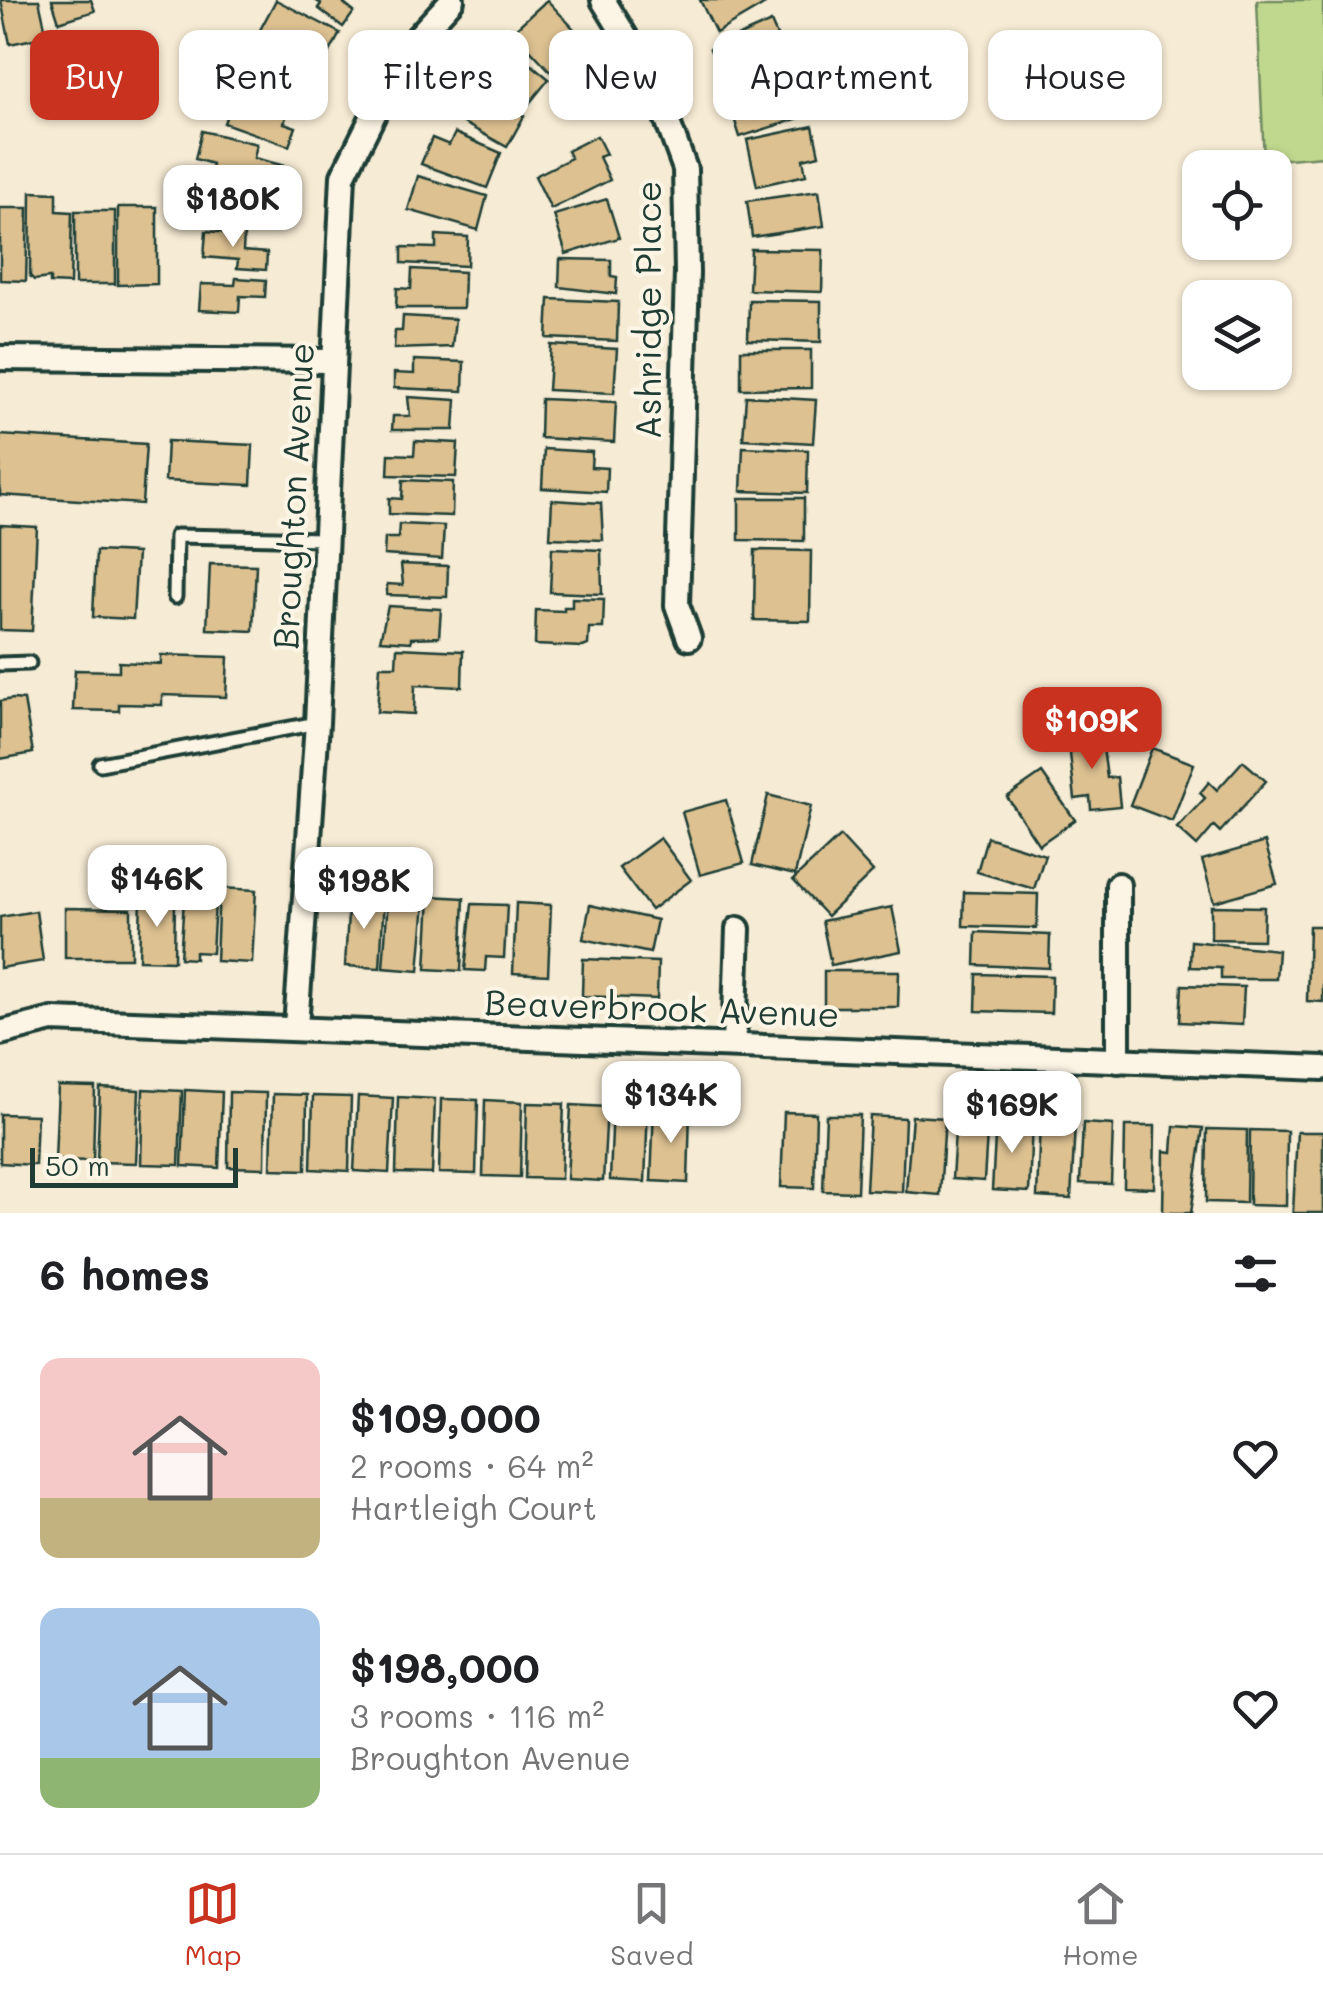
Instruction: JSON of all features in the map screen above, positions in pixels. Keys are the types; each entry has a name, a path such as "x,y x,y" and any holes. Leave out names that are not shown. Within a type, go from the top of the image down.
{"street":[{"name":"Broughton Avenue","path":"296,1027 317,722 344,176 406,50 452,0"},
{"name":"Ashridge Place","path":"603,0 653,82 685,169 687,274 677,605 689,638"},
{"path":"0,358 333,361"},
{"path":"1118,885 1118,1061"},
{"path":"734,1045 738,930"},
{"name":"Beaverbrook Avenue","path":"0,1033 52,1020 1323,1068"}],"lane":[{"path":"175,597 176,536 324,540"},
{"path":"0,664 29,663"},
{"path":"100,764 317,722"}],"green space":[{"path":"1257,0 1323,0 1323,156 1292,159 1292,150 1264,150"}],"building":[{"path":"1,0 39,0 46,30 30,30 30,40 10,44"},
{"path":"52,0 91,0 95,11 59,22"},
{"path":"276,0 340,33 328,56 328,30 260,30"},
{"path":"315,0 347,0 344,4 354,12 343,27 318,8 321,4"},
{"path":"547,0 575,30 549,30 549,70 529,48 529,30 514,30"},
{"path":"700,0 772,0 721,30 715,30"},
{"path":"771,22 774,30 753,30"},
{"path":"529,62 549,79 529,104"},
{"path":"285,120 284,123 296,127 289,146 224,123"},
{"path":"458,120 522,120 507,147"},
{"path":"735,120 793,120 740,137"},
{"path":"813,126 819,155 803,159 806,175 757,186 747,140"},
{"path":"202,131 257,144 254,158 285,166 280,186 211,169 212,164 195,159"},
{"path":"455,133 501,153 487,188 421,164 432,138 449,145"},
{"path":"597,136 606,154 599,157 610,180 551,209 535,176 571,158 567,151"},
{"path":"418,176 487,196 478,230 408,210"},
{"path":"203,181 255,189 253,207 265,209 262,229 198,215"},
{"path":"819,191 824,226 752,237 747,201"},
{"path":"31,192 57,193 57,211 72,212 70,284 50,283 50,278 34,280 30,276"},
{"path":"607,199 619,238 566,254 554,215"},
{"path":"118,207 157,207 157,284 118,285"},
{"path":"0,208 28,208 26,281 0,280"},
{"path":"75,211 115,211 115,284 75,284"},
{"path":"206,231 244,234 243,251 267,253 266,270 237,268 238,260 204,257"},
{"path":"436,235 468,237 467,266 402,263 402,247 436,248"},
{"path":"751,249 823,250 822,292 749,290"},
{"path":"560,259 611,260 611,276 617,277 616,294 559,287"},
{"path":"412,269 464,272 463,308 396,308 397,288 411,289"},
{"path":"236,278 266,280 265,297 240,296 239,312 199,310 201,284 235,285"},
{"path":"549,299 618,302 617,341 547,338"},
{"path":"749,300 821,301 821,342 748,340"},
{"path":"403,316 455,319 452,347 394,349 395,331 402,331"},
{"path":"551,345 617,349 614,393 548,390"},
{"path":"741,350 811,350 811,388 741,389"},
{"path":"414,360 464,362 463,391 394,388 394,373 414,374"},
{"path":"746,396 816,400 813,443 743,439"},
{"path":"408,397 456,400 454,430 392,430 393,416 410,416"},
{"path":"541,399 616,402 614,442 540,438"},
{"path":"0,435 146,444 142,504 0,495"},
{"path":"167,441 253,445 251,485 165,481"},
{"path":"415,441 458,443 456,477 388,475 389,454 414,455"},
{"path":"743,447 808,450 807,493 741,491"},
{"path":"544,449 592,452 591,467 607,468 606,492 542,488"},
{"path":"403,480 453,482 452,516 389,514 389,498 402,499"},
{"path":"739,498 804,498 804,541 739,540"},
{"path":"552,500 601,503 603,540 550,538"},
{"path":"399,524 444,526 442,559 384,555 385,538 398,538"},
{"path":"0,525 37,527 32,631 0,630"},
{"path":"552,548 601,550 602,594 550,592"},
{"path":"755,550 811,551 810,621 754,620"},
{"path":"96,551 137,553 133,619 93,617"},
{"path":"210,564 256,565 253,631 207,629"},
{"path":"401,564 448,566 447,597 387,595 387,584 403,585"},
{"path":"572,598 604,599 603,628 589,628 588,645 583,647 535,645 536,610 564,611 564,607 572,607"},
{"path":"388,606 441,609 439,637 411,638 411,642 380,640"},
{"path":"397,648 463,651 462,687 415,685 414,714 377,712 380,666 396,666"},
{"path":"161,655 228,657 226,697 162,695 162,705 119,704 119,711 73,710 75,670 119,671 119,662 161,664"},
{"path":"24,700 33,753 0,759 0,701"},
{"path":"1101,732 1107,778 1117,777 1120,806 1091,809 1090,797 1075,799 1068,736"},
{"path":"1152,748 1194,764 1172,821 1130,805"},
{"path":"1243,761 1266,781 1220,832 1214,826 1197,846 1177,828 1205,798 1200,793 1209,782 1217,790"},
{"path":"1042,773 1075,820 1039,845 1007,797"},
{"path":"768,795 811,806 795,875 752,865"},
{"path":"726,800 744,863 700,875 682,812"},
{"path":"840,836 873,872 827,916 793,880"},
{"path":"987,837 1045,855 1034,889 977,872"},
{"path":"660,838 691,880 651,910 619,868"},
{"path":"1265,842 1277,884 1214,902 1202,860"},
{"path":"219,888 256,890 252,963 216,961"},
{"path":"964,892 1038,894 1037,928 963,926"},
{"path":"349,895 384,897 380,968 345,966"},
{"path":"430,896 464,898 461,971 426,969"},
{"path":"141,899 175,900 174,961 139,960"},
{"path":"388,899 425,902 419,971 383,968"},
{"path":"184,900 215,902 212,953 195,952 195,959 180,958"},
{"path":"516,903 551,905 548,975 513,973"},
{"path":"472,904 507,905 504,958 486,957 485,971 465,970"},
{"path":"590,905 657,920 650,953 583,939"},
{"path":"1211,906 1264,907 1263,940 1211,939"},
{"path":"892,907 901,951 831,965 822,921"},
{"path":"65,908 131,909 131,958 65,958"},
{"path":"36,911 43,961 0,968 0,917"},
{"path":"1309,926 1323,926 1323,1002 1307,1001"},
{"path":"976,932 1050,935 1049,968 975,965"},
{"path":"1191,941 1278,950 1276,979 1221,979 1221,968 1190,967"},
{"path":"583,959 658,962 657,999 582,996"},
{"path":"824,971 899,971 898,1007 824,1007"},
{"path":"977,974 1052,976 1051,1013 976,1011"},
{"path":"1182,985 1244,987 1242,1025 1180,1022"},
{"path":"58,1086 95,1087 93,1161 55,1160"},
{"path":"100,1088 139,1090 136,1163 97,1162"},
{"path":"143,1089 182,1091 179,1165 141,1164"},
{"path":"185,1090 222,1092 219,1168 182,1166"},
{"path":"229,1092 266,1093 265,1168 228,1167"},
{"path":"273,1094 307,1095 306,1170 271,1169"},
{"path":"313,1096 351,1097 349,1171 311,1169"},
{"path":"358,1096 393,1098 389,1173 354,1171"},
{"path":"398,1097 435,1099 432,1174 396,1173"},
{"path":"441,1099 478,1100 476,1174 439,1173"},
{"path":"485,1100 522,1102 520,1177 483,1176"},
{"path":"527,1103 564,1104 561,1179 525,1178"},
{"path":"571,1105 607,1107 603,1181 567,1179"},
{"path":"613,1105 648,1107 645,1182 610,1180"},
{"path":"654,1109 690,1110 688,1183 651,1181"},
{"path":"784,1112 816,1113 814,1188 781,1187"},
{"path":"0,1114 37,1115 35,1165 0,1163"},
{"path":"826,1115 860,1115 857,1192 823,1191"},
{"path":"870,1116 905,1118 902,1192 866,1190"},
{"path":"912,1116 945,1118 940,1195 906,1192"},
{"path":"956,1116 988,1117 984,1181 952,1179"},
{"path":"996,1120 1032,1122 1029,1192 992,1190"},
{"path":"1040,1122 1075,1124 1071,1199 1037,1197"},
{"path":"1083,1123 1113,1125 1111,1184 1080,1183"},
{"path":"1125,1126 1155,1126 1154,1188 1124,1187"},
{"path":"1174,1126 1203,1128 1191,1213 1163,1213 1164,1151 1172,1152"},
{"path":"1207,1129 1247,1130 1246,1203 1206,1202"},
{"path":"1250,1130 1287,1131 1286,1206 1249,1205"},
{"path":"1297,1132 1323,1132 1323,1213 1293,1213"}]}
